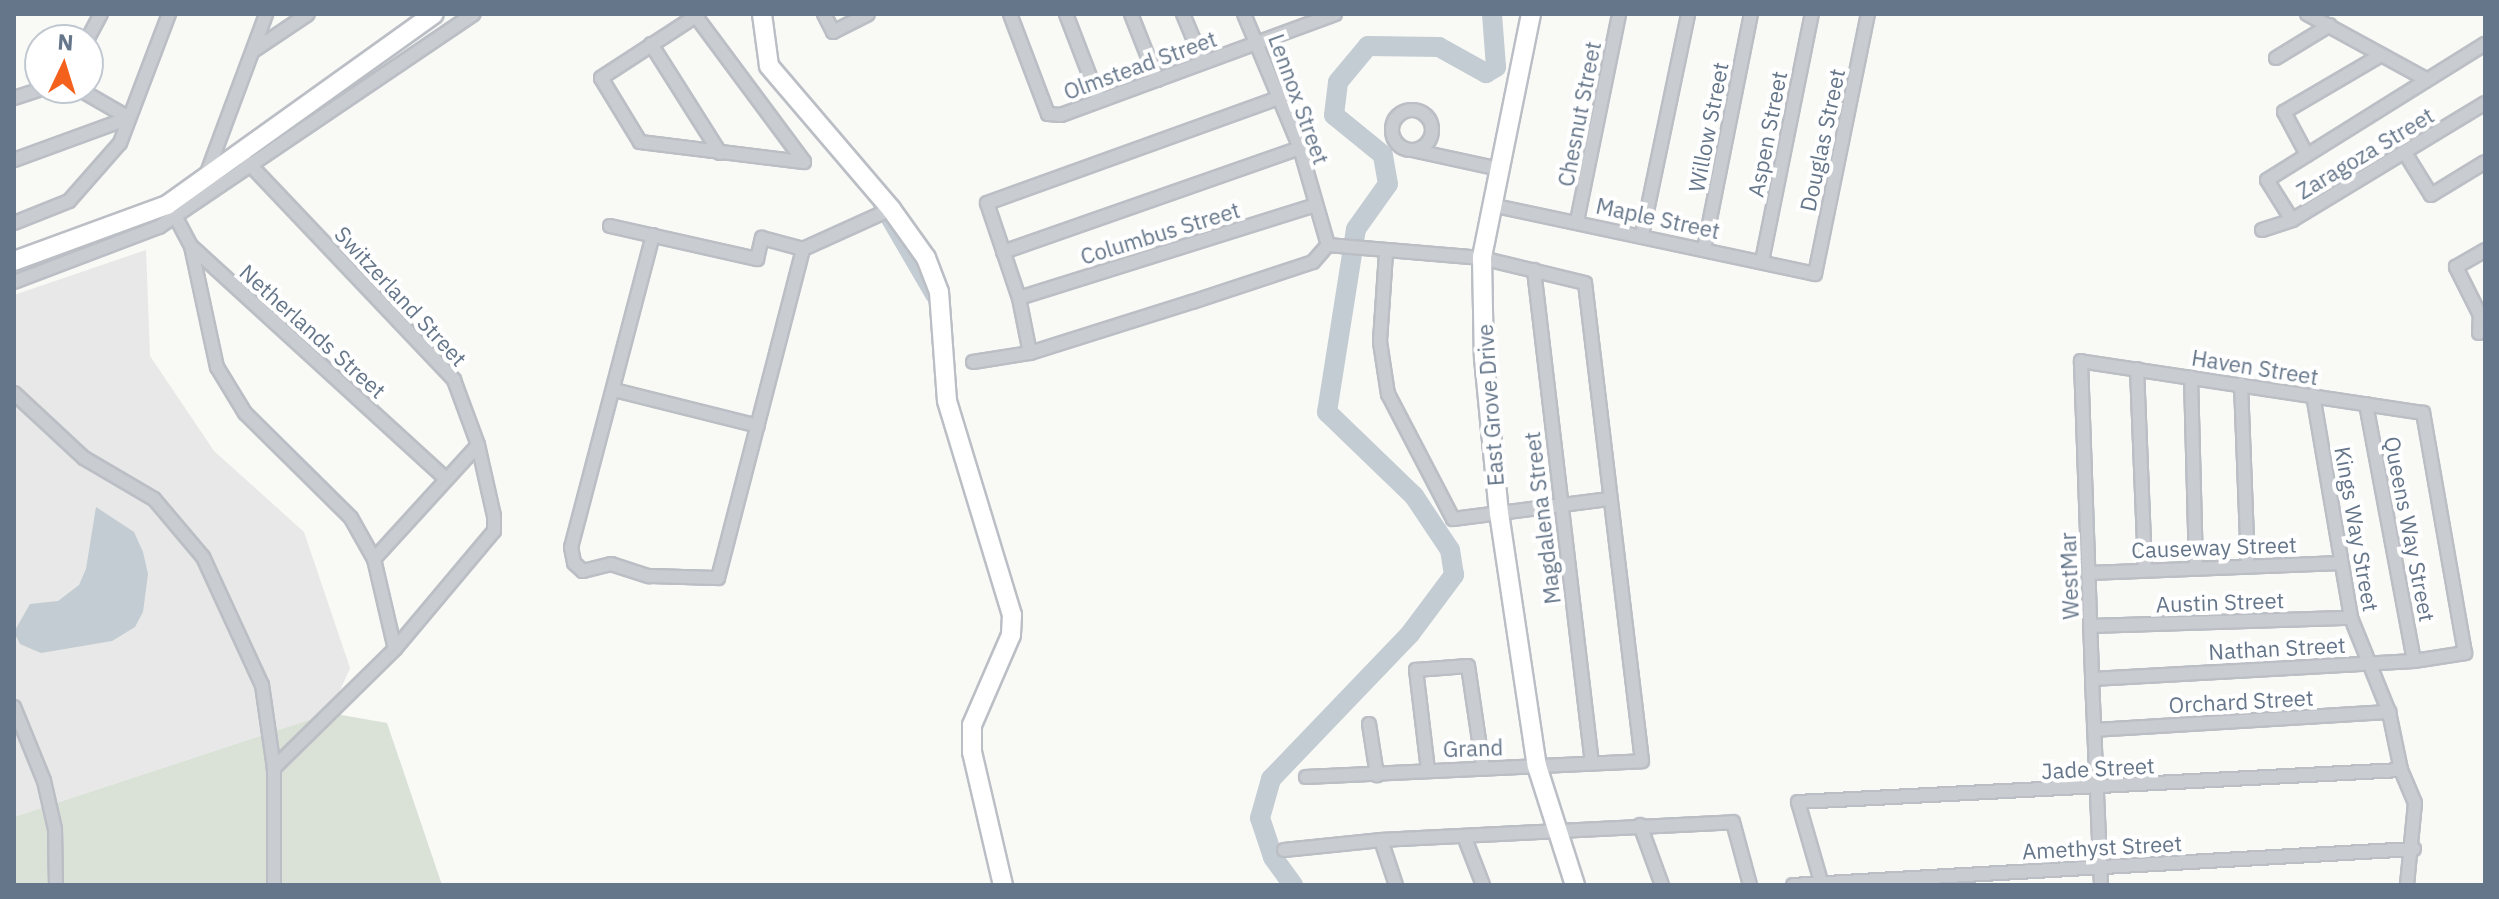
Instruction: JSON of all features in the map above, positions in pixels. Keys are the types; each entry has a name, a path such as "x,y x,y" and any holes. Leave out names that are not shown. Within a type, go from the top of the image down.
{"street":[{"path":"14,223 80,192 120,143 169,14"},
{"path":"207,173 266,14"},
{"path":"253,51 308,14"},
{"path":"14,261 172,210 207,173 434,14"},
{"path":"14,282 172,210 253,167 474,14"},
{"path":"762,14 769,66 891,209 926,258 939,292 947,401 1012,615 1011,635 972,725 972,752 1003,885"},
{"path":"824,14 833,32 868,14"},
{"name":"Olmstead Street","path":"1010,14 1048,114 1061,115 1257,43 1308,19 1335,14"},
{"path":"1066,14 1099,100"},
{"path":"1131,14 1157,80"},
{"path":"1183,14 1203,62"},
{"name":"Lennox Street","path":"1244,14 1300,148 1313,206 1328,245"},
{"name":"East Grove Drive","path":"1531,14 1482,258 1484,358 1499,513 1537,766 1555,832 1575,885"},
{"name":"Chesnut Street","path":"1577,221 1619,14"},
{"path":"1642,235 1688,14"},
{"name":"Willow Street","path":"1704,249 1751,14"},
{"name":"Aspen Street","path":"1762,261 1812,14"},
{"name":"Douglas Street","path":"1815,274 1868,14"},
{"path":"2307,14 2424,78"},
{"path":"697,15 804,162 640,142 601,78 651,44 697,15"},
{"path":"2276,58 2330,25"},
{"path":"651,44 720,153"},
{"path":"2292,220 2267,180 2424,78 2485,44"},
{"path":"2307,155 2284,112 2381,55"},
{"path":"1030,353 1019,298 987,203 1279,98"},
{"name":"Zaragoza Street","path":"2262,230 2292,220 2485,103"},
{"path":"104,104 129,118"},
{"path":"14,160 129,118"},
{"path":"1003,252 1300,148"},
{"path":"1410,150 1499,169"},
{"name":"Switzerland Street","path":"238,152 454,380 478,445 494,531 395,649"},
{"path":"2405,153 2431,195 2485,162"},
{"name":"Maple Street","path":"1491,205 1815,274"},
{"name":"Columbus Street","path":"1019,298 1313,206"},
{"path":"610,226 757,259 762,238 803,249 891,209"},
{"name":"Netherlands Street","path":"172,210 191,246 445,478"},
{"path":"653,235 571,547 574,563 583,571 611,564 649,576 718,578 803,249"},
{"path":"973,362 1030,353 1313,262 1328,245 1386,253 1482,258 1585,283 1610,499 1453,519 1388,394 1380,342 1386,253"},
{"path":"191,246 217,367 245,413 339,503 374,559 395,649 274,768"},
{"path":"2479,333 2480,315 2456,267 2485,250"},
{"name":"Magdalena Street","path":"1534,270 1592,762"},
{"name":"Haven Street","path":"2081,361 2423,413 2465,653"},
{"name":"WestMar","path":"2081,361 2101,885"},
{"path":"2137,369 2145,570"},
{"path":"2191,377 2196,567"},
{"path":"2241,384 2248,565"},
{"path":"614,390 758,426"},
{"path":"14,393 84,458 154,499 203,557 262,685 274,768 274,885"},
{"name":"Kings Way Street","path":"2313,395 2351,618 2389,712 2401,770 2415,803 2414,849 2407,885"},
{"name":"Queens Way Street","path":"2366,404 2414,661"},
{"path":"374,559 478,445"},
{"name":"Grand","path":"1306,777 1642,761 1610,499"},
{"name":"Causeway Street","path":"2089,573 2341,563"},
{"name":"Austin Street","path":"2090,626 2351,618"},
{"name":"Nathan Street","path":"2092,679 2414,661 2465,653"},
{"path":"1428,770 1416,670 1468,666 1483,768"},
{"path":"14,707 44,781 55,829 56,885"},
{"name":"Orchard Street","path":"2094,730 2389,712"},
{"path":"1369,724 1377,775"},
{"name":"Jade Street","path":"1822,884 1798,802 2097,789 2401,770"},
{"path":"1284,850 1381,840 1733,822 1750,885"},
{"path":"1640,825 1662,885"},
{"path":"1464,836 1483,885"},
{"path":"1381,840 1396,885"},
{"name":"Amethyst Street","path":"1793,885 2414,849"}],"shaded area":[{"path":"146,250 150,356 214,451 304,532 350,668 330,713 14,817 14,295"},
{"path":"96,507 134,532 143,552 148,574 143,612 135,627 112,641 41,653 20,644 14,632 30,604 58,601 79,585 86,569"},
{"path":"330,713 387,723 442,885 14,885 14,817"}],"waterway":[{"path":"1293,885 1273,857 1260,818 1271,779 1410,634 1454,575 1450,550 1414,496 1327,412 1356,229 1388,184 1383,155 1334,115 1338,82 1368,46 1439,47 1486,73 1496,67 1492,14"},
{"path":"879,206 932,297"}]}
